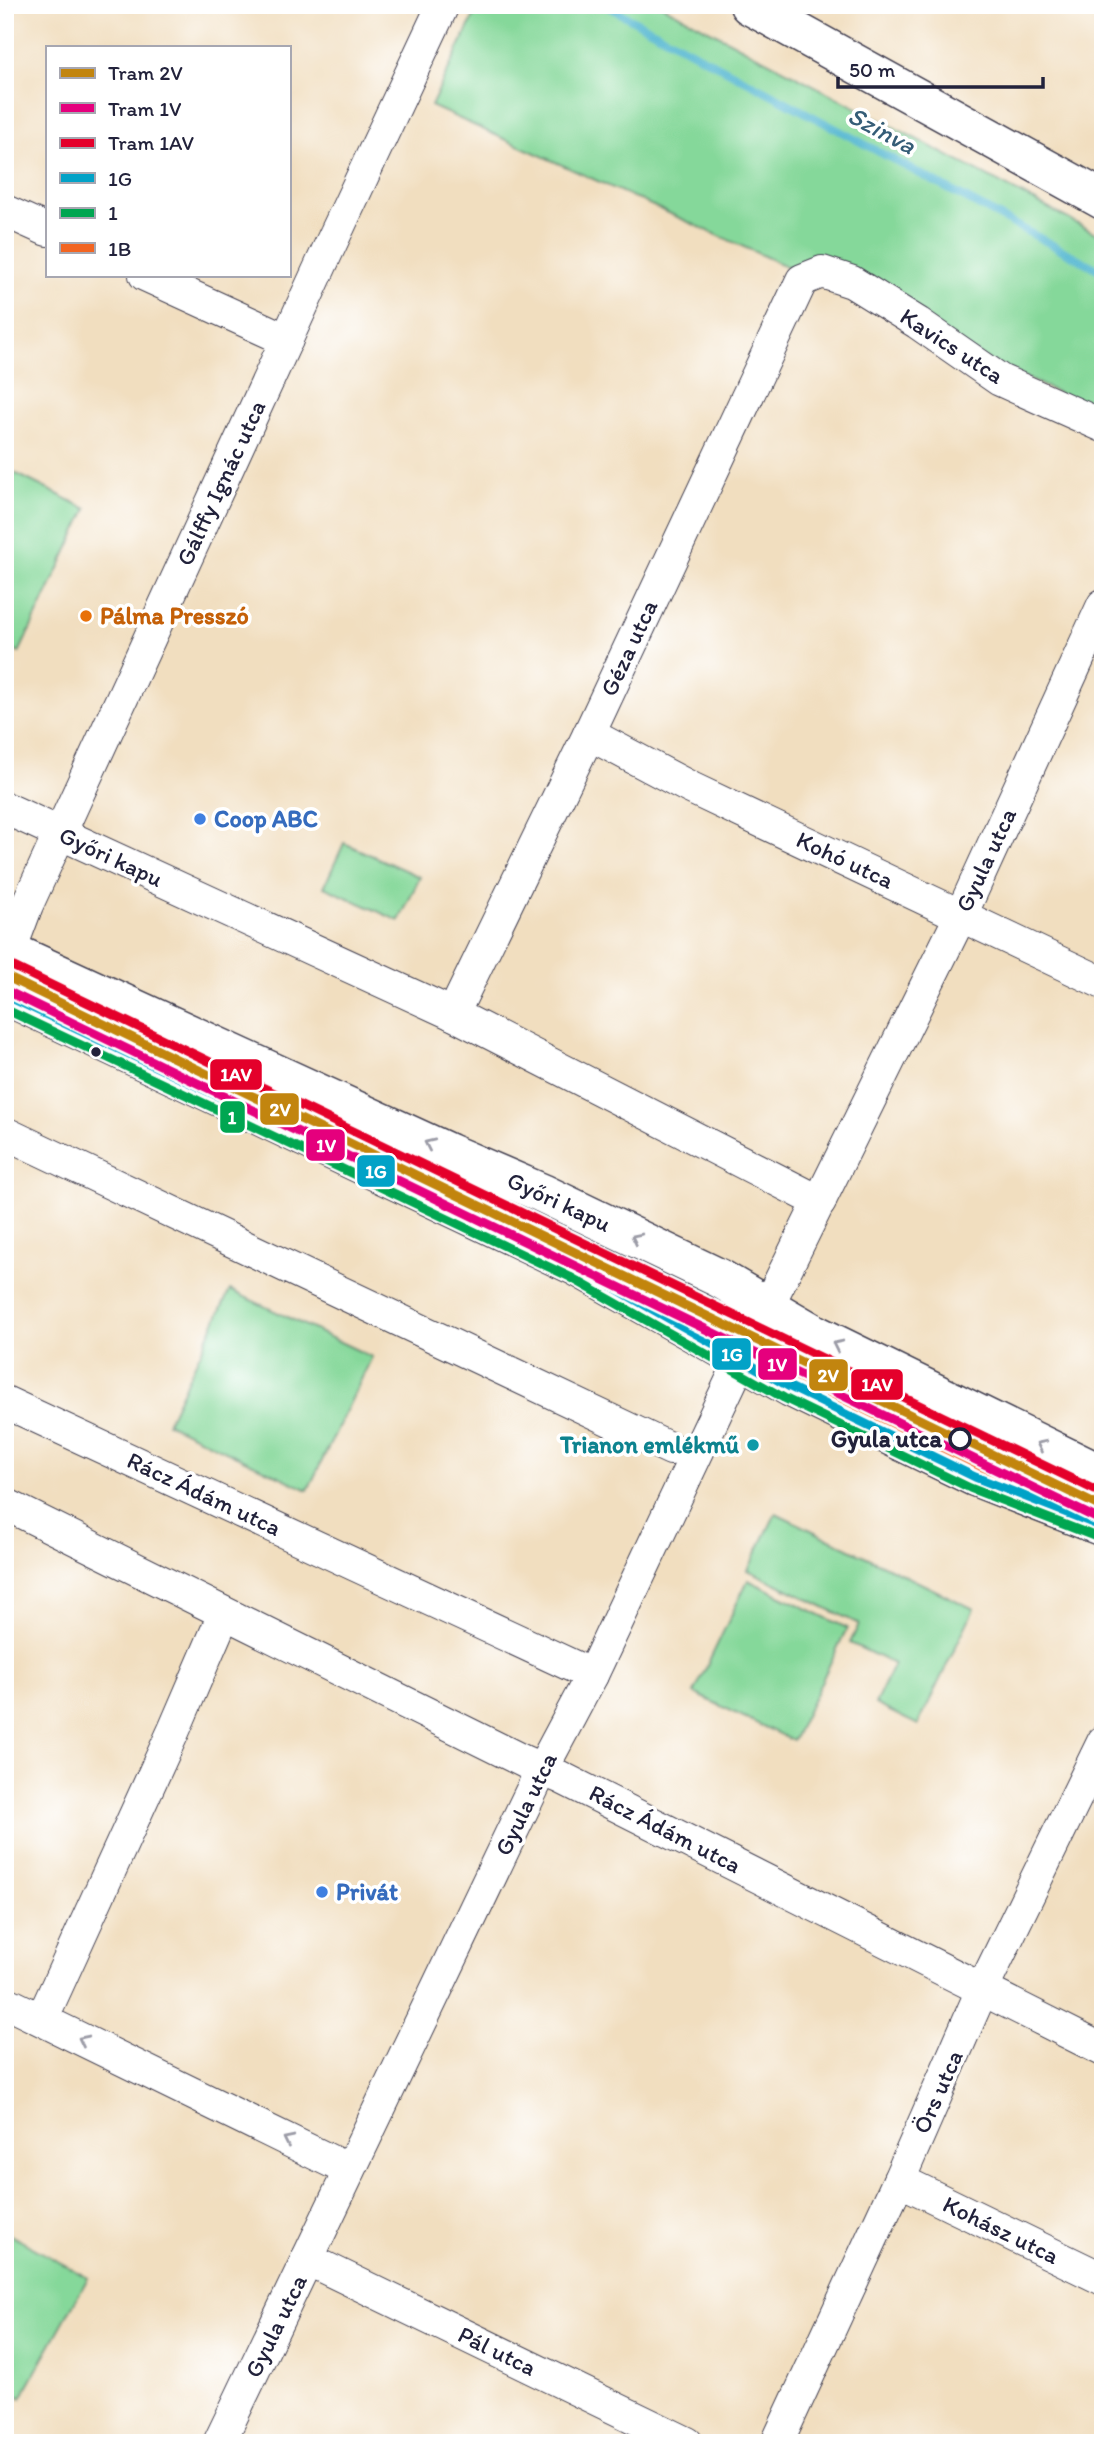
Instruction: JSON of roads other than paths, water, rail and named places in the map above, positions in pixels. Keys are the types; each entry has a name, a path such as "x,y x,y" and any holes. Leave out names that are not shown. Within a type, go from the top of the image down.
{"street":[{"name":"Gálffy Ignác utca","path":"7,955 27,905 443,5"},
{"path":"749,5 1103,200"},
{"path":"5,211 46,230"},
{"name":"Kavics utca","path":"802,279 822,272 852,282 918,323 1000,380 1103,426"},
{"path":"147,276 287,340"},
{"name":"Géza utca","path":"453,1014 589,734 802,279"},
{"name":"Gyula utca","path":"219,2443 542,1769 592,1675 742,1358 961,915 1103,605"},
{"name":"Kohó utca","path":"589,734 691,788 1103,983"},
{"name":"Győri kapu","path":"5,808 453,1014 820,1202"},
{"name":"Győri kapu","path":"7,955 542,1193 719,1278 815,1334 1103,1475"},
{"name":"Győri kapu","path":"5,995 576,1266 790,1387 975,1477 1103,1527"},
{"path":"5,1133 671,1449"},
{"name":"Rácz Ádám utca","path":"5,1402 592,1675"},
{"name":"Rácz Ádám utca","path":"5,1504 1103,2050"},
{"path":"42,2019 224,1614"},
{"name":"Örs utca","path":"777,2443 900,2180 982,1990 1103,1742"},
{"path":"5,2002 349,2170"},
{"name":"Kohász utca","path":"900,2180 1103,2280"},
{"name":"Pál utca","path":"307,2259 687,2443"}],"waterway":[{"name":"Szinva","path":"605,5 1103,272"}],"tram line":[{"name":"1AV","path":"10,965 1103,1494"},
{"name":"2V","path":"5,976 1103,1508"},
{"name":"1V","path":"5,990 1098,1519"}],"place":[{"name":"Pálma Presszó","path":"86,616"},
{"name":"Coop ABC","path":"200,819"},
{"name":"Gyula utca","path":"960,1439"},
{"name":"Trianon emlékmű","path":"753,1445"},
{"name":"Privát","path":"322,1892"}]}
